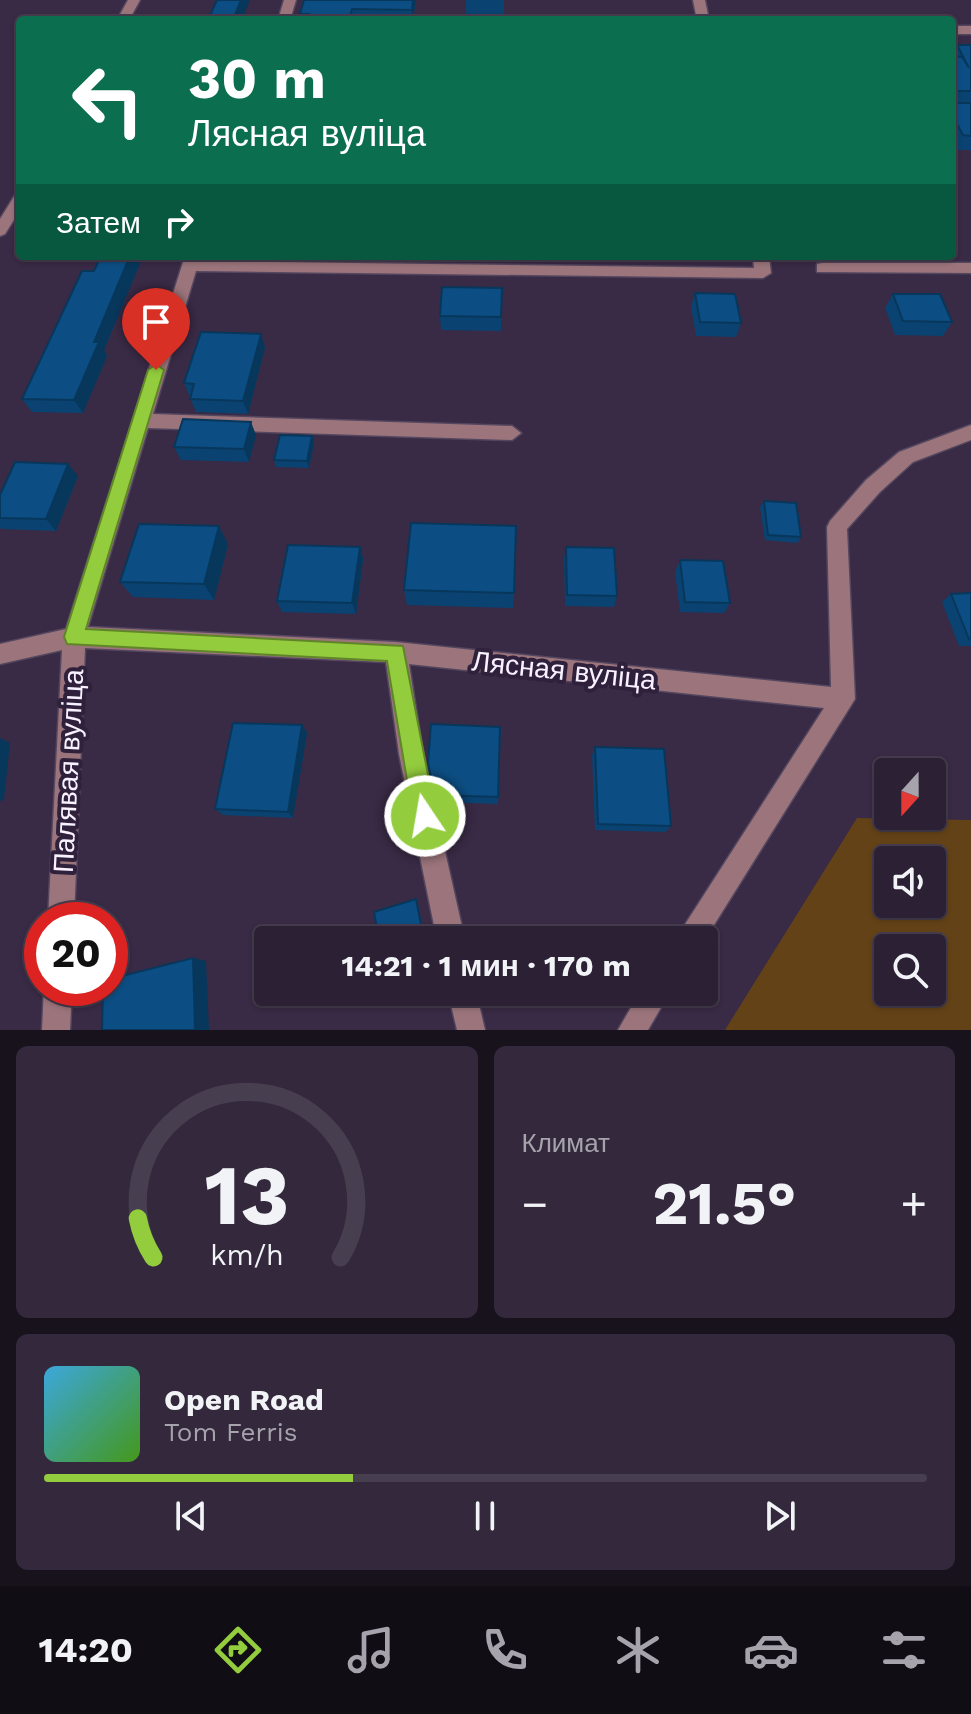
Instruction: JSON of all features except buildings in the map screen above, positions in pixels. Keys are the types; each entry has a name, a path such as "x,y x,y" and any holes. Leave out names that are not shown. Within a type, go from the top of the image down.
{"street":[{"path":"0,231 16,205"},
{"path":"191,261 763,273 761,260"},
{"name":"Палявая вуліца","path":"62,902 74,637 191,261"},
{"path":"823,268 971,268"},
{"path":"140,421 512,433"},
{"path":"698,926 843,699 837,527 873,486 906,457 971,432"},
{"name":"Лясная вуліца","path":"0,654 74,637 396,652 843,699"},
{"path":"396,652 411,754 448,926"},
{"path":"56,1030 57,1006"},
{"path":"465,1006 471,1030"},
{"path":"632,1030 647,1006"}],"shaded area":[{"path":"857,818 874,818 874,830 946,830 946,820 971,820 971,1030 725,1030"}],"route":[{"path":"156,370 74,637 396,652 411,754 425,816"}]}
